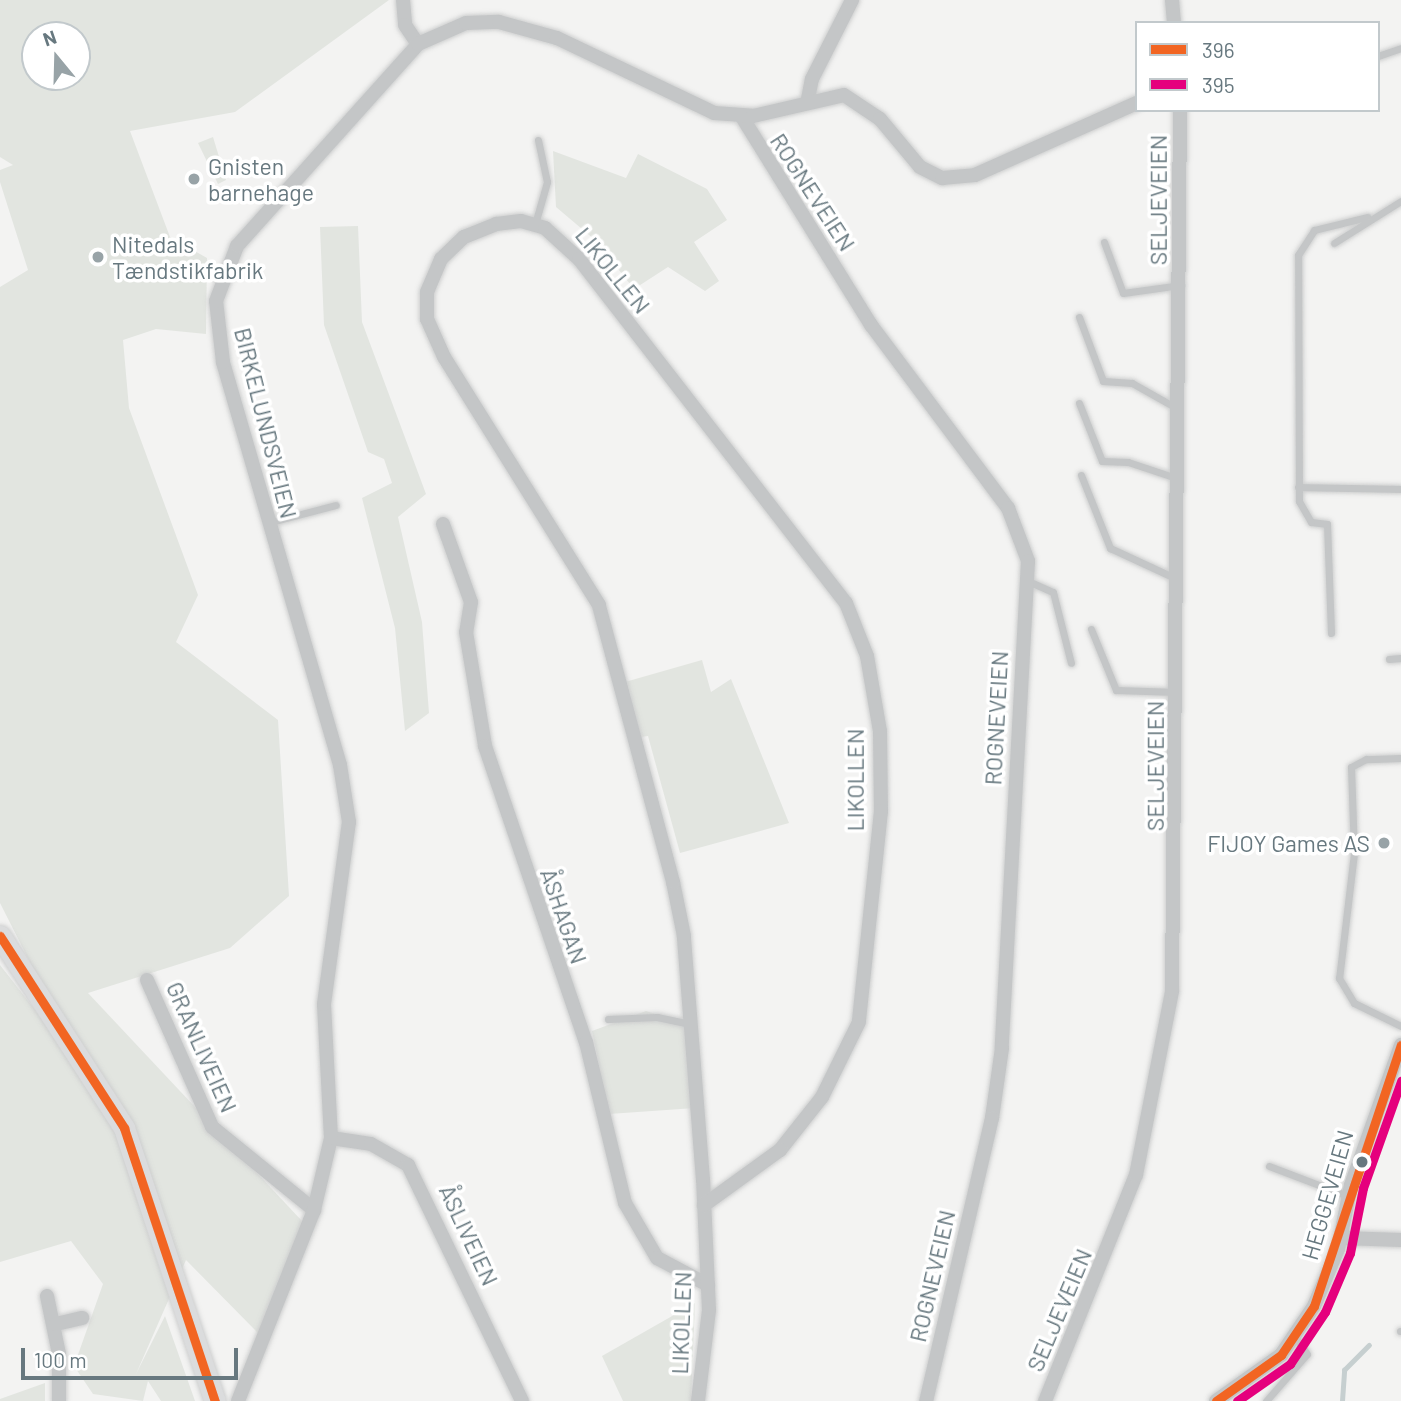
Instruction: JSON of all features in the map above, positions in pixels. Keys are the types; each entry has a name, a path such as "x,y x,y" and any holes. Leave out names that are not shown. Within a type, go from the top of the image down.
{"main road":[{"path":"0,936 124,1128 215,1401"}],"street":[{"path":"403,0 405,24 418,44"},
{"path":"808,99 812,79 852,0"},
{"path":"1172,0 1174,21"},
{"name":"BIRKELUNDSVEIEN","path":"238,1401 314,1210 331,1138 324,1004 348,805 221,352 216,301 221,274 298,174 418,44 466,23 517,25 701,109 742,117 808,99 854,99 920,167 953,178 987,170 1135,104"},
{"name":"SELJEVEIEN","path":"1045,1401 1121,1222 1157,1089 1175,960 1180,578 1180,112"},
{"name":"ROGNEVEIEN","path":"742,117 872,325 1007,508 1025,548 1028,581 1002,1048 992,1118 926,1401"},
{"name":"LIKOLLEN","path":"698,1401 708,1286 692,1025 680,907 598,606 444,358 427,319 430,281 448,250 483,228 535,224 579,259 846,603 867,656 880,732 880,811 859,1022 822,1097 780,1150 704,1205"},
{"name":"ÅSHAGAN","path":"443,524 471,602 466,632 485,746 586,1042 625,1203 657,1258 708,1286"},
{"name":"GRANLIVEIEN","path":"147,980 212,1127 314,1210"},
{"name":"HEGGEVEIEN","path":"1219,1400 1259,1374 1296,1337 1342,1238 1348,1196 1401,1045"},
{"name":"ÅSLIVEIEN","path":"331,1138 371,1144 408,1165 522,1401"},
{"path":"1342,1238 1401,1240"},
{"path":"47,1296 56,1324 59,1401"},
{"path":"56,1324 82,1318"}],"lane":[{"path":"1380,55 1401,48"},
{"path":"535,224 547,182 538,140"},
{"path":"1334,243 1367,218 1401,201"},
{"path":"1331,633 1327,524 1307,519 1298,487 1299,248 1321,226 1367,218"},
{"path":"1104,242 1123,293 1181,285"},
{"path":"1079,317 1103,381 1132,383 1180,410"},
{"path":"1079,403 1102,461 1128,462 1180,480"},
{"path":"1081,475 1110,548 1180,578"},
{"path":"1298,487 1401,489"},
{"path":"267,523 336,505"},
{"path":"1028,581 1053,592 1071,663"},
{"path":"1091,629 1116,690 1178,692"},
{"path":"1389,659 1401,658"},
{"path":"1401,758 1366,759 1351,767 1354,853 1339,978 1354,1003 1401,1027"},
{"path":"608,1019 657,1017 692,1025"},
{"path":"1269,1166 1348,1196"},
{"path":"1266,1401 1307,1354 1296,1337"}],"shaded area":[{"path":"0,0 389,0 235,112 130,131 170,237 207,258 206,334 156,329 123,340 129,408 198,595 176,642 278,720 289,896 230,948 88,993 302,1221 279,1317 261,1336 186,1260 136,1374 165,1316 195,1401 161,1401 148,1381 143,1401 93,1394 74,1366 103,1284 71,1241 0,1262 0,965 89,1079 0,903 0,287 28,270 0,182 0,170 13,165 0,157"},
{"path":"213,137 226,180 218,184 198,143"},
{"path":"553,151 626,178 638,154 707,189 727,220 694,242 719,281 705,291 668,267 634,289 595,240 556,207"},
{"path":"358,226 362,322 426,494 398,517 422,622 429,713 405,731 395,628 362,498 392,483 384,459 368,452 324,325 320,227"},
{"path":"702,660 711,692 731,679 789,823 680,853 648,736 641,737 625,682"},
{"path":"646,1011 692,1026 695,1108 609,1114 592,1031"},
{"path":"695,1303 691,1401 623,1401 602,1356"},
{"path":"45,1383 45,1401 0,1401 0,1399"}],"waterway":[{"path":"1342,1401 1344,1370 1369,1345"}],"transit line":[{"name":"396","path":"0,936 124,1128 215,1401"},
{"name":"396","path":"1216,1401 1281,1355 1314,1306 1401,1045"},
{"name":"395","path":"1237,1401 1290,1364 1325,1312 1350,1253 1363,1188 1401,1081"}],"place":[{"name":"Gnisten barnehage","path":"194,179"},
{"name":"Nitedals Tændstikfabrik","path":"98,257"},
{"name":"FIJOY Games AS","path":"1384,843"}]}
